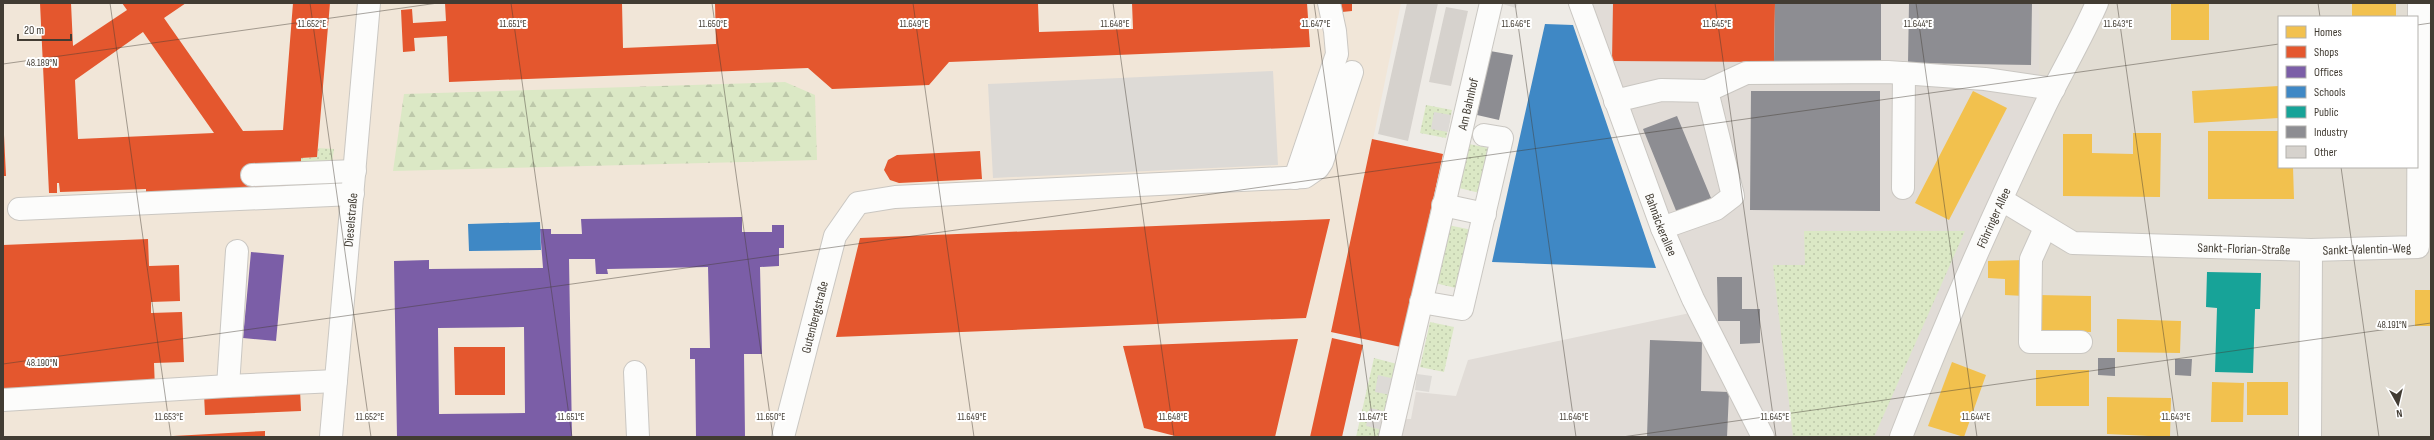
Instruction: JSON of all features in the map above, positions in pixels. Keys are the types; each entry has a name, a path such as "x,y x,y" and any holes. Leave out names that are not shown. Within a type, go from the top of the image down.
{"street":[{"name":"Dieselstraße","path":"331,437 369,3"},
{"path":"1295,178 1337,54 1335,26 1328,3"},
{"name":"Am Bahnhof","path":"1390,437 1491,3"},
{"name":"Bahnäckerallee","path":"1580,3 1662,228 1693,299 1763,437"},
{"name":"Föhringer Allee","path":"1902,437 1923,381 2002,200 2054,89 2097,3"},
{"name":"Sankt-Valentin-Weg","path":"2312,250 2418,247 2419,3"},
{"path":"1295,178 1311,173 1322,162 1352,72"},
{"path":"1615,101 1661,90 1707,91 1746,73 1904,73 1985,79 2054,89"},
{"path":"1903,188 1904,73"},
{"path":"1662,228 1716,208 1733,196 1707,91"},
{"path":"1421,302 1462,309 1485,214 1502,138 1486,126 1461,129"},
{"path":"252,175 355,171"},
{"name":"Gutenbergstraße","path":"783,437 835,236 858,203 895,197 1295,178"},
{"path":"19,209 353,194"},
{"name":"Sankt-Florian-Straße","path":"2002,200 2045,228 2073,243 2312,250"},
{"path":"1443,205 1485,214"},
{"path":"2045,228 2031,258 2030,342 2081,342"},
{"path":"2310,437 2312,250"},
{"path":"228,386 237,251"},
{"path":"635,372 638,437"},
{"path":"3,400 228,386 336,382"}],"shaded area":[{"path":"3,3 1401,3 1312,437 3,437"},
{"path":"1499,3 1518,3 1516,8"},
{"path":"1579,3 2039,3 2039,100 1892,437 1399,437 1402,419 1411,419 1416,392 1456,396 1468,360 1704,310"},
{"path":"2039,3 2431,3 2431,437 1892,437 2039,100"},
{"path":"1273,71 1278,165 993,178 988,84"},
{"path":"1434,112 1451,115 1448,132 1431,129"},
{"path":"1417,374 1432,376 1429,392 1415,390"},
{"path":"1378,375 1395,379 1391,395 1375,392"},
{"path":"1370,408 1388,412 1383,430 1366,426"}],"green space":[{"path":"785,82 815,95 817,160 393,171 404,94"},
{"path":"1426,105 1452,110 1446,138 1420,133"},
{"path":"1469,144 1493,149 1484,194 1459,188"},
{"path":"318,148 334,149 332,162 301,163 301,158 317,157"},
{"path":"1448,225 1472,230 1460,289 1435,283"},
{"path":"1804,231 1965,231 1874,437 1793,437 1773,265 1805,265"},
{"path":"1430,322 1454,327 1444,372 1420,367"},
{"path":"1374,358 1397,364 1381,437 1356,437"}],"building: Homes":[{"path":"2171,3 2209,3 2209,40 2171,40"},
{"path":"2352,3 2396,3 2396,16 2352,16"},
{"path":"2278,86 2278,118 2194,123 2192,91"},
{"path":"1973,91 2007,108 1949,220 1915,203"},
{"path":"2208,131 2278,131 2278,168 2293,168 2294,199 2208,199"},
{"path":"2133,133 2161,133 2160,197 2063,196 2063,134 2092,134 2092,153 2133,154"},
{"path":"2025,260 2024,296 2005,295 2005,279 1988,278 1988,261"},
{"path":"2415,290 2431,290 2431,326 2415,326"},
{"path":"2037,295 2091,296 2091,332 2036,331"},
{"path":"2117,319 2181,321 2180,353 2117,352"},
{"path":"1952,362 1986,375 1964,437 1928,426"},
{"path":"2036,370 2089,370 2089,406 2036,406"},
{"path":"2212,382 2244,383 2243,422 2211,422"},
{"path":"2247,382 2288,382 2288,415 2247,415"},
{"path":"2107,397 2171,398 2170,437 2107,434"}],"building: Shops":[{"path":"40,3 71,3 73,46 127,10 122,3 186,3 164,18 243,131 283,130 293,3 330,3 317,157 301,158 301,163 315,183 315,189 146,196 146,189 60,192 59,183 57,183 57,193 49,193","holes":["143,32 214,133 78,139 75,80"]},
{"path":"445,3 622,3 623,48 716,44 715,3 1038,3 1039,32 1133,29 1132,3 1307,3 1310,47 949,62 929,85 832,89 808,68 449,82 447,36 414,38 415,51 403,52 401,10 412,9 413,23 446,21"},
{"path":"1341,3 1352,3 1352,11 1342,12"},
{"path":"1613,3 1775,3 1774,62 1612,61"},
{"path":"4,135 6,176 3,176"},
{"path":"1372,139 1443,154 1401,347 1331,332"},
{"path":"980,151 982,179 899,183 890,180 884,170 888,160 897,155"},
{"path":"1330,219 1306,318 836,337 860,238"},
{"path":"148,239 149,266 179,265 180,301 151,302 151,313 182,312 184,362 154,363 155,389 3,395 3,245"},
{"path":"1332,338 1363,345 1342,437 1310,437"},
{"path":"1298,339 1275,437 1179,437 1144,428 1123,346"},
{"path":"454,347 505,347 505,395 455,395"},
{"path":"300,390 301,411 205,415 204,394"},
{"path":"265,431 265,437 173,437 173,436"}],"building: Offices":[{"path":"742,217 742,232 772,232 772,225 784,225 784,248 779,248 779,266 760,267 762,354 744,354 745,437 696,437 695,359 690,359 690,348 710,348 708,267 607,269 608,274 596,274 595,259 569,259 572,437 397,437 394,261 429,260 429,269 543,268 540,229 551,229 551,234 582,234 581,219","holes":["524,327 525,413 439,414 438,328"]},
{"path":"251,252 284,255 276,341 243,338"}],"building: Schools":[{"path":"1545,24 1573,25 1656,268 1492,262"},
{"path":"540,222 541,250 469,251 468,224"}],"building: Public":[{"path":"2207,272 2261,273 2260,309 2255,309 2253,373 2215,372 2217,308 2206,307"}],"building: Industry":[{"path":"1775,3 1881,3 1881,63 1774,62"},
{"path":"1909,3 2032,3 2031,65 1908,63"},
{"path":"1490,51 1513,55 1499,120 1477,115"},
{"path":"1751,91 1880,91 1880,211 1750,210"},
{"path":"1677,116 1711,198 1677,213 1643,129"},
{"path":"1717,277 1742,277 1742,309 1760,309 1760,343 1740,344 1740,321 1718,321"},
{"path":"1650,340 1702,342 1701,391 1729,392 1727,437 1647,437"},
{"path":"2098,358 2115,358 2115,376 2098,375"},
{"path":"2175,359 2192,359 2191,376 2175,375"}],"building: Other":[{"path":"1407,3 1438,3 1408,141 1378,134"},
{"path":"1446,7 1468,11 1451,86 1429,82"}]}
